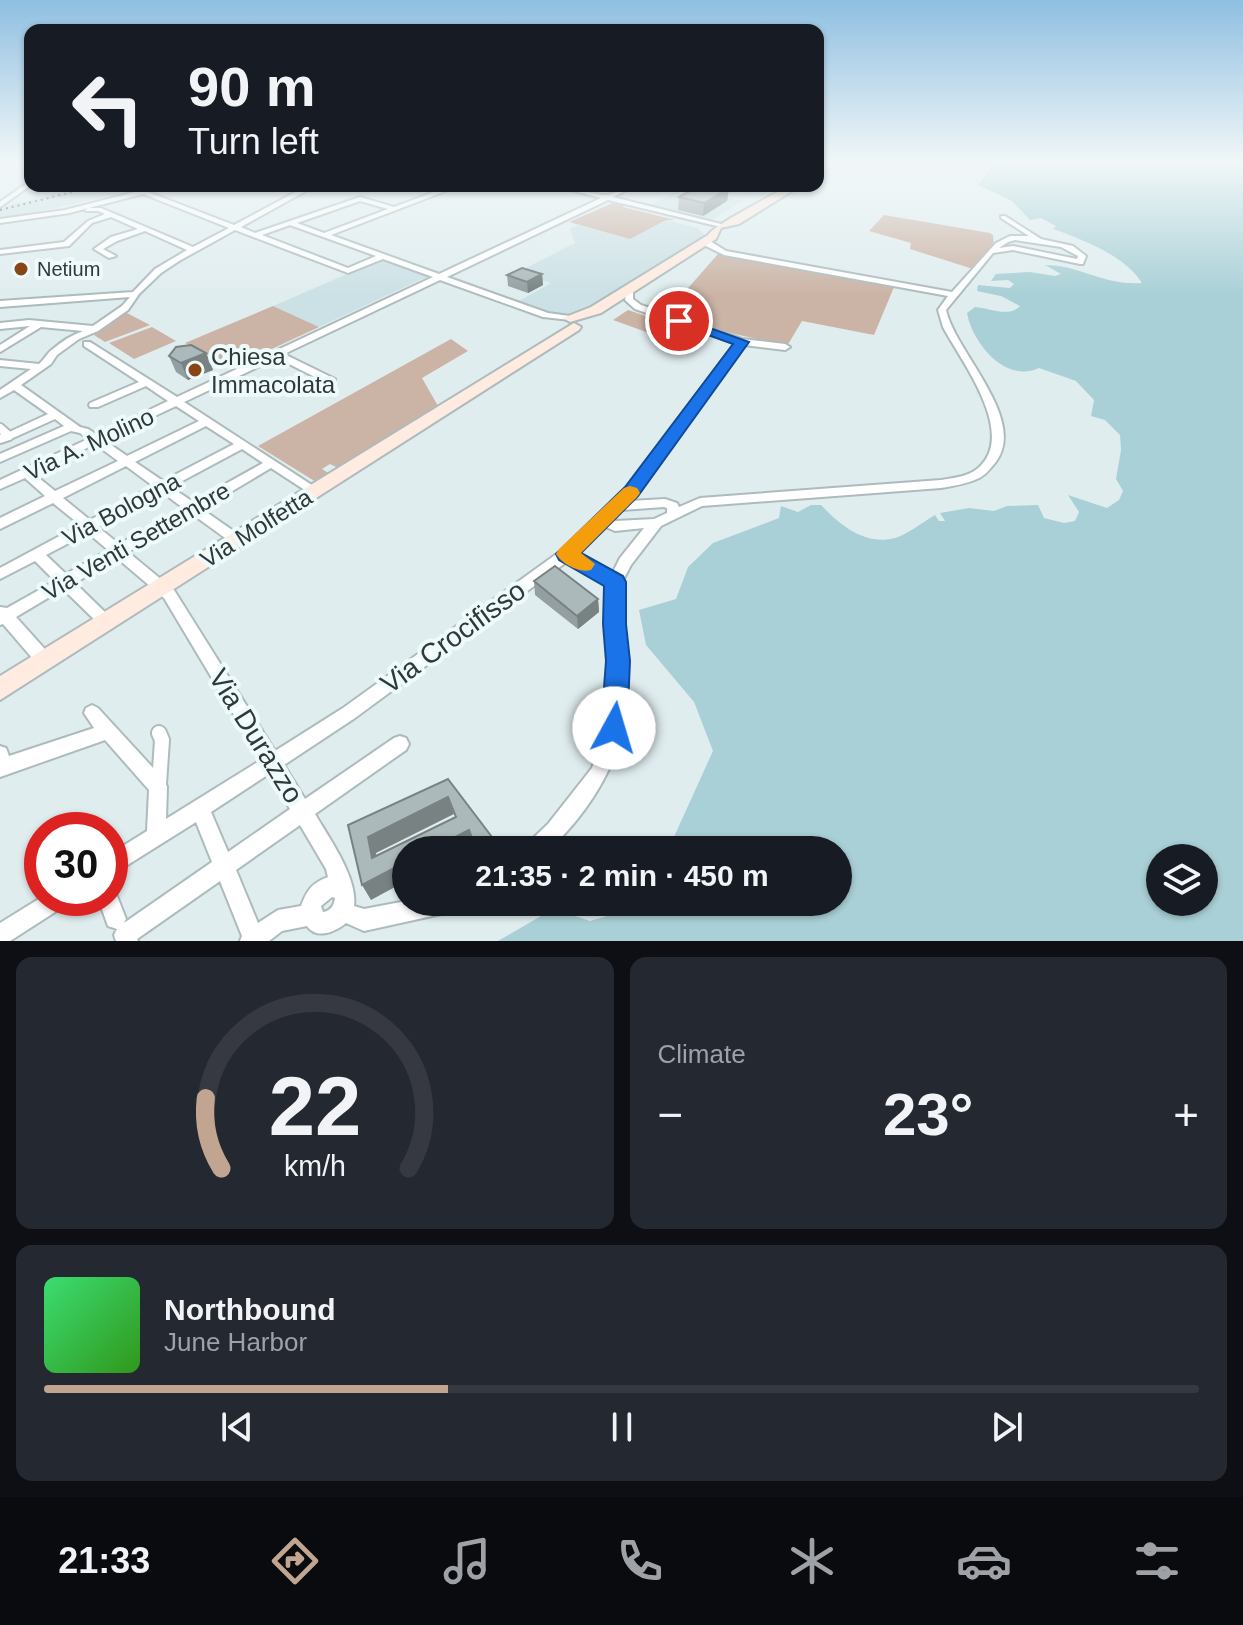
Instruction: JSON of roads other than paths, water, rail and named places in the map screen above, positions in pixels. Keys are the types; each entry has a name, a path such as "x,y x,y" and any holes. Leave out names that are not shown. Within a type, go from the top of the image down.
{"main road":[{"path":"570,322 604,306 759,207"},
{"path":"570,322 611,305 707,243 722,228"},
{"name":"Via Molfetta","path":"0,689 512,367 570,322"}],"street":[{"path":"64,212 83,207"},
{"path":"178,207 348,271 383,256"},
{"path":"87,344 88,336 125,308 158,271 273,207"},
{"path":"255,235 337,207"},
{"path":"387,207 394,209"},
{"path":"325,235 400,207"},
{"name":"Via A. Molino","path":"0,485 587,207"},
{"path":"641,207 722,228"},
{"path":"0,221 97,209 193,250"},
{"path":"0,252 66,244 90,222 111,214"},
{"path":"1003,217 1040,241"},
{"path":"290,223 570,322"},
{"path":"112,256 98,249 111,240 145,229"},
{"path":"550,836 592,785 614,728 618,661 614,624 615,582 625,562 656,523 700,502 941,484 968,478 982,471 996,453 1000,440 988,402 941,313 954,295 994,251 1006,239 1040,241 1074,248 1082,256 1080,262 1013,248 994,251"},
{"path":"707,243 724,253 954,295"},
{"path":"630,293 629,300 638,307 740,344"},
{"path":"0,304 135,294"},
{"path":"16,325 39,301"},
{"path":"611,305 630,307 740,344 785,347"},
{"path":"0,326 39,324 95,329"},
{"path":"0,349 39,324"},
{"path":"45,364 53,353 76,337 95,329"},
{"path":"237,540 97,440 56,415 6,391 67,350 87,344 315,491"},
{"name":"Via Crocifisso","path":"128,855 349,713 567,554 631,492 740,344"},
{"path":"278,355 331,381"},
{"path":"0,363 45,364"},
{"path":"94,403 144,381"},
{"path":"3,434 56,415"},
{"path":"0,524 207,421"},
{"path":"0,458 72,426"},
{"name":"Via Bologna","path":"0,574 242,444"},
{"path":"20,449 40,467"},
{"name":"Via Venti Settembre","path":"2,615 271,463"},
{"name":"Via Durazzo","path":"26,473 169,594 335,865 342,889"},
{"path":"631,492 643,504"},
{"path":"618,506 665,503 673,506 673,513"},
{"path":"604,521 615,526 656,523"},
{"path":"567,554 615,582"},
{"path":"37,555 106,622"},
{"path":"2,615 45,661"},
{"path":"92,713 158,787"},
{"path":"0,768 108,731"},
{"path":"156,837 162,740 159,733"},
{"path":"127,941 125,935 400,744"},
{"path":"200,808 252,940 278,921 311,915"},
{"path":"332,886 342,889 346,900 342,911 333,921 321,924 311,915 311,903 320,891 332,886"},
{"path":"342,911 364,920 392,915"},
{"path":"0,935 30,916"}],"water":[{"path":"1018,207 1243,207 1243,941 498,941 541,916 575,916 590,921 607,916 852,916 852,836 674,836 713,751 694,702 646,645 639,610 676,599 688,567 713,543 779,518 781,506 798,512 811,505 821,505 854,532 884,540 905,534 935,515 939,521 945,521 940,513 969,508 994,511 1007,506 1038,505 1044,518 1064,523 1075,521 1079,512 1068,495 1107,508 1119,500 1123,491 1116,479 1120,435 1105,420 1091,416 1094,400 1076,381 1039,368 1014,370 1003,365 983,347 970,324 967,313 975,307 1005,312 1020,306 1001,296 977,291 978,285 1010,288 1014,284 1008,280 991,281 996,274 1061,274 1045,265 1070,268 1116,281 1142,283 1113,256 1053,229 1056,226 1041,218 1030,220"}],"railway":[{"path":"0,210 12,207"}],"place":[{"name":"Netium","path":"21,269"},
{"name":"Chiesa Immacolata","path":"195,370"}]}
